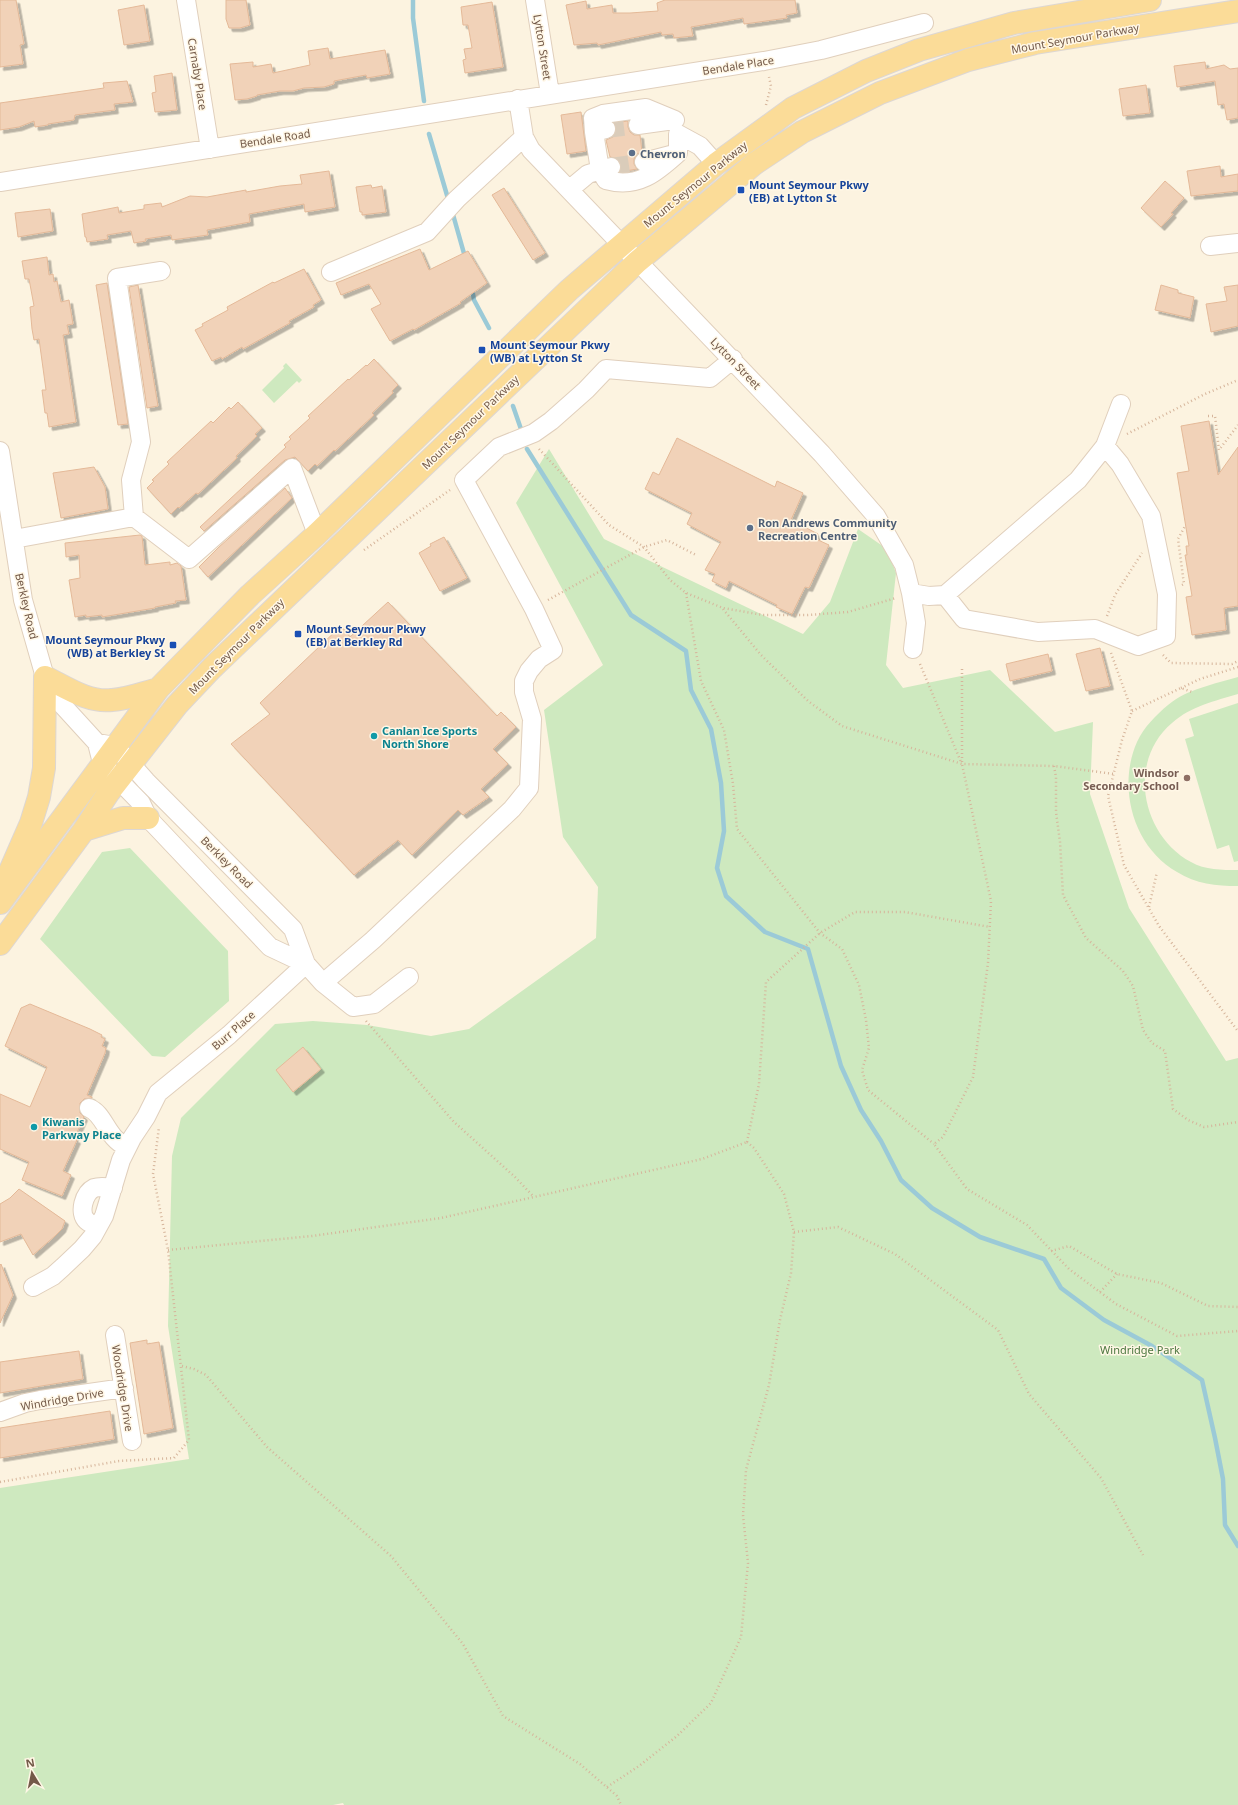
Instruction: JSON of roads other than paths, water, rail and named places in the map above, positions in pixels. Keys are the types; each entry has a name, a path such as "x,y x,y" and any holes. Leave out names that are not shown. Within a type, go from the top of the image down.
{"main road":[{"name":"Mount Seymour Parkway","path":"0,903 105,751 158,689 250,595 317,534 564,296 621,244 716,164 793,108 866,71 919,50 1014,23 1142,1"},
{"name":"Mount Seymour Parkway","path":"0,944 84,830 105,797 178,704 212,668 637,262 754,164 802,132 880,93 968,60 1020,47 1238,11"},
{"path":"0,894 28,829 39,797 44,760 45,677 76,693 98,700 113,700 158,689"},
{"path":"84,830 123,818 148,818"}],"street":[{"name":"Carnaby Place","path":"186,0 210,149"},
{"name":"Lytton Street","path":"535,0 550,94"},
{"path":"1142,1 1143,26"},
{"name":"Bendale Place","path":"550,94 764,61 821,50 924,23"},
{"name":"Bendale Road","path":"0,182 550,94"},
{"name":"Lytton Street","path":"518,99 524,137 531,150 570,189 637,262 733,359 822,454 876,516 904,565 916,623 913,649"},
{"path":"678,153 657,172 645,178 617,183 606,180 606,168 600,130 593,118 603,114 646,108 677,127 700,146 716,164"},
{"path":"638,125 677,127"},
{"path":"677,127 678,153"},
{"path":"331,272 427,232 457,199 524,137"},
{"path":"644,162 678,153"},
{"path":"570,189 588,174 606,168"},
{"path":"1210,246 1238,243"},
{"path":"134,517 131,480 141,442 117,278 161,271"},
{"path":"323,983 373,940 512,810 529,788 532,719 524,692 524,681 529,671 539,659 553,650 534,609 464,480 499,447 526,436 551,422 586,390 606,369 710,378 733,359"},
{"path":"911,593 928,596 945,595 1078,480 1105,446 1121,404"},
{"path":"945,595 964,620 1038,632 1095,629 1138,646 1166,636 1167,594 1151,516 1120,464 1105,446"},
{"name":"Berkley Road","path":"0,451 23,600 45,677 55,697 125,772 148,818 270,947 306,964"},
{"path":"14,539 134,517 189,559 292,468 317,534"},
{"name":"Berkley Road","path":"125,772 146,782 293,929 306,964 323,983 353,1007 374,1004 409,977"},
{"name":"Burr Place","path":"33,1287 53,1276 71,1261 82,1250 98,1226 104,1216 121,1160 158,1094 229,1035 306,964"},
{"path":"89,1108 100,1116 112,1137 118,1143 127,1147"},
{"name":"Woodridge Drive","path":"115,1335 132,1441"},
{"name":"Windridge Drive","path":"0,1412 25,1403 40,1400 124,1388"}],"waterway":[{"path":"413,0 413,18 424,101"},
{"path":"429,134 449,202"},
{"path":"452,211 465,257"},
{"path":"472,288 474,300 489,328"},
{"path":"513,406 522,432"},
{"path":"527,449 631,615 686,651 691,690 711,729 721,783 724,831 717,868 726,896 765,932 808,949 841,1066 861,1110 881,1141 901,1180 932,1208 980,1237 1044,1259 1061,1288 1104,1320 1152,1346 1202,1380 1223,1479 1225,1525 1238,1546"}],"tunnel":[{"path":"606,129 638,125"},
{"path":"611,167 644,162"}],"place":[{"name":"Chevron","path":"632,153"},
{"name":"Mount Seymour Pkwy (EB) at Lytton St","path":"741,190"},
{"name":"Mount Seymour Pkwy (WB) at Lytton St","path":"482,350"},
{"name":"Ron Andrews Community Recreation Centre","path":"750,528"},
{"name":"Mount Seymour Pkwy (EB) at Berkley Rd","path":"298,634"},
{"name":"Mount Seymour Pkwy (WB) at Berkley St","path":"173,645"},
{"name":"Canlan Ice Sports North Shore","path":"374,736"},
{"name":"Windsor Secondary School","path":"1187,778"},
{"name":"Kiwanis Parkway Place","path":"34,1127"}],"park label":[{"name":"Windridge Park","path":"1140,1349"}]}
